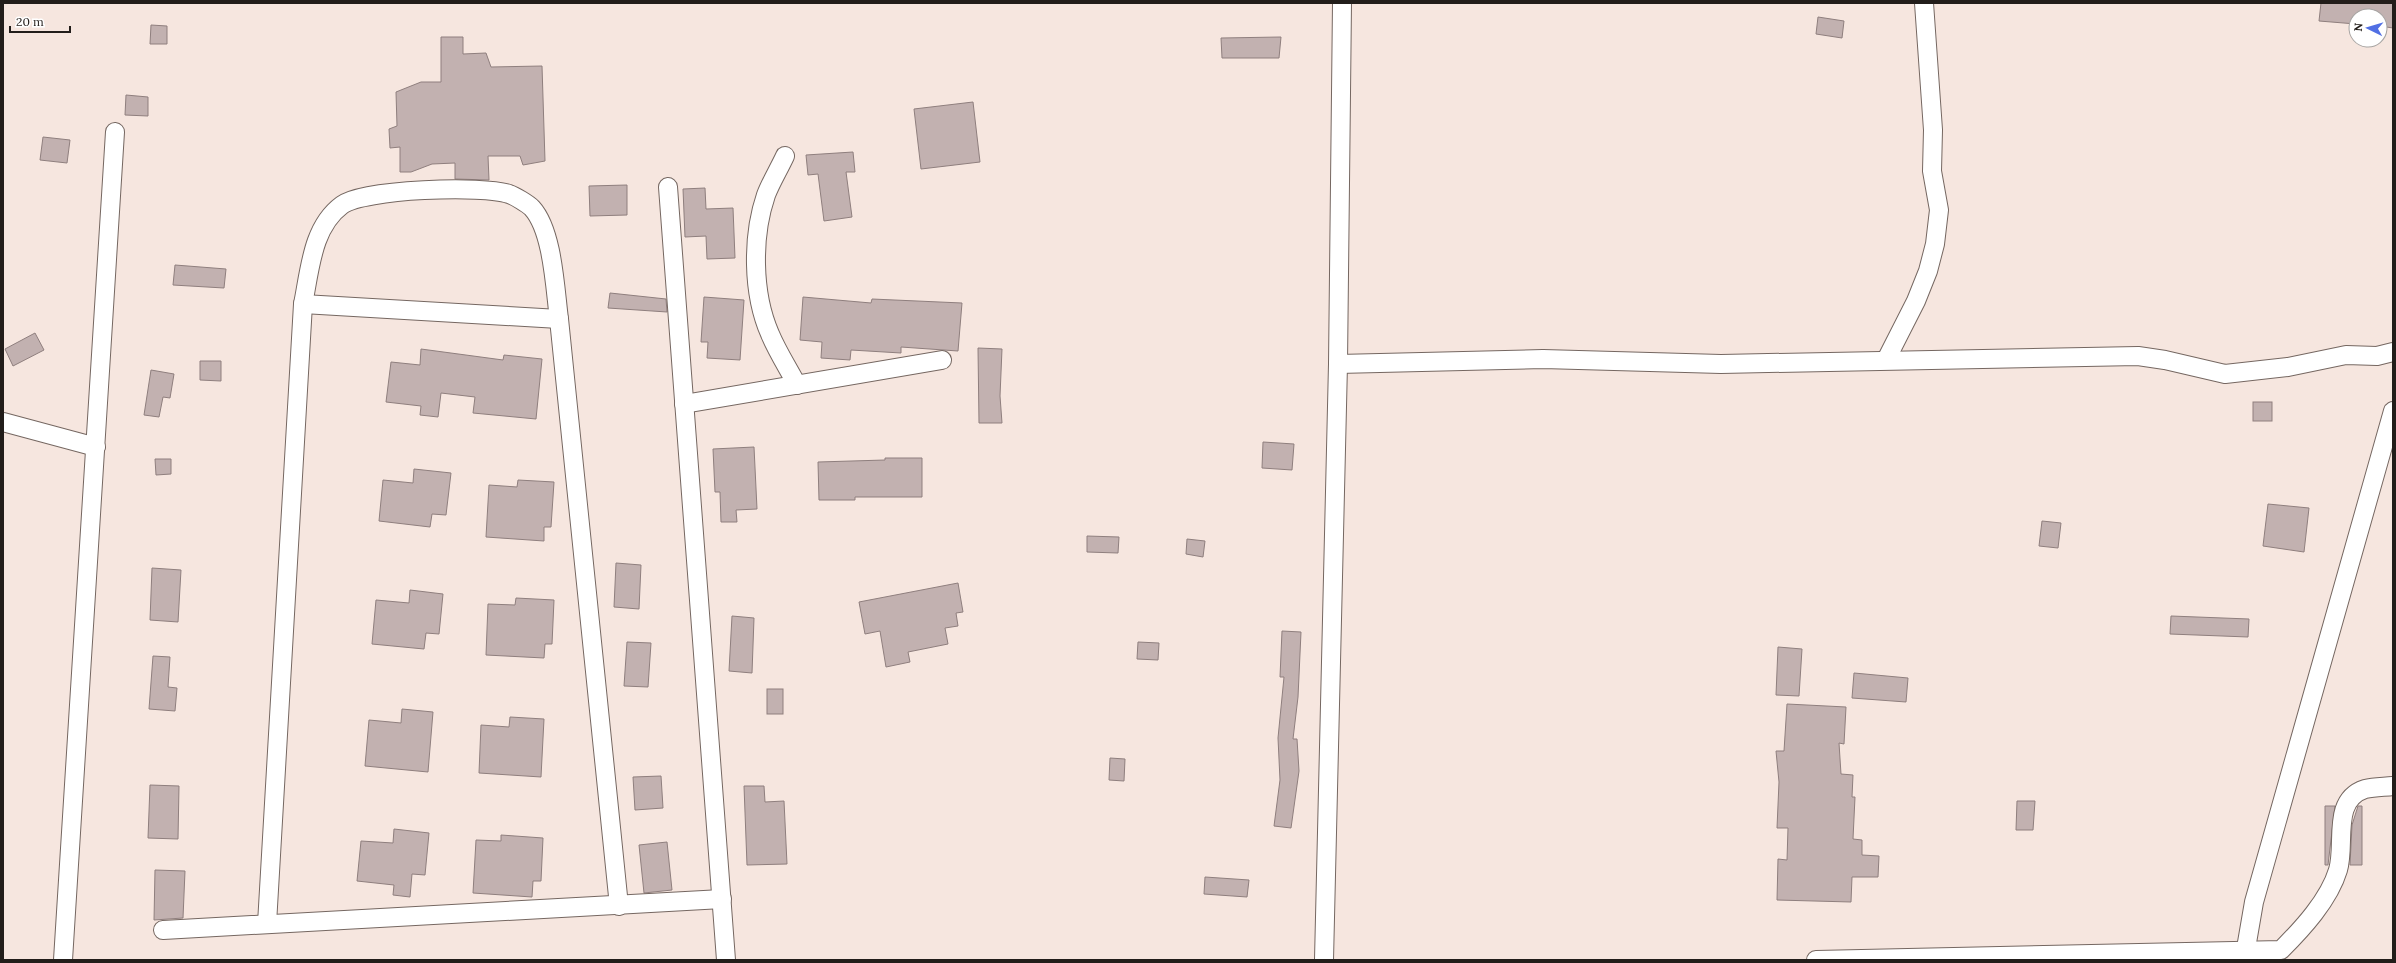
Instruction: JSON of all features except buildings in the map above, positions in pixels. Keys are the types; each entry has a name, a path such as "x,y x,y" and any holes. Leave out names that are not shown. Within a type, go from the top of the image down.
{"street":[{"path":"1324,960 1338,364 1342,3"},
{"path":"1886,360 1916,301 1928,271 1935,244 1939,210 1932,171 1933,130 1924,3"},
{"path":"63,960 116,132"},
{"path":"785,156 766,195 757,238 757,275 761,306 769,333 797,385"},
{"path":"668,187 726,960"},
{"path":"268,924 303,304 312,256 323,225 343,204 376,194 473,189 509,194 532,208 548,238 559,319 619,906"},
{"path":"303,304 559,319"},
{"path":"1338,364 1543,359 1721,364 2138,356 2165,360 2225,374 2301,364 2346,355 2377,356 2393,352"},
{"path":"684,404 942,360"},
{"path":"2245,956 2254,902 2393,411"},
{"path":"3,422 96,447"},
{"path":"1816,960 2245,956 2281,950 2300,932 2321,903 2338,871 2343,810 2351,797 2366,789 2393,786"},
{"path":"163,930 619,906 722,899"}]}
